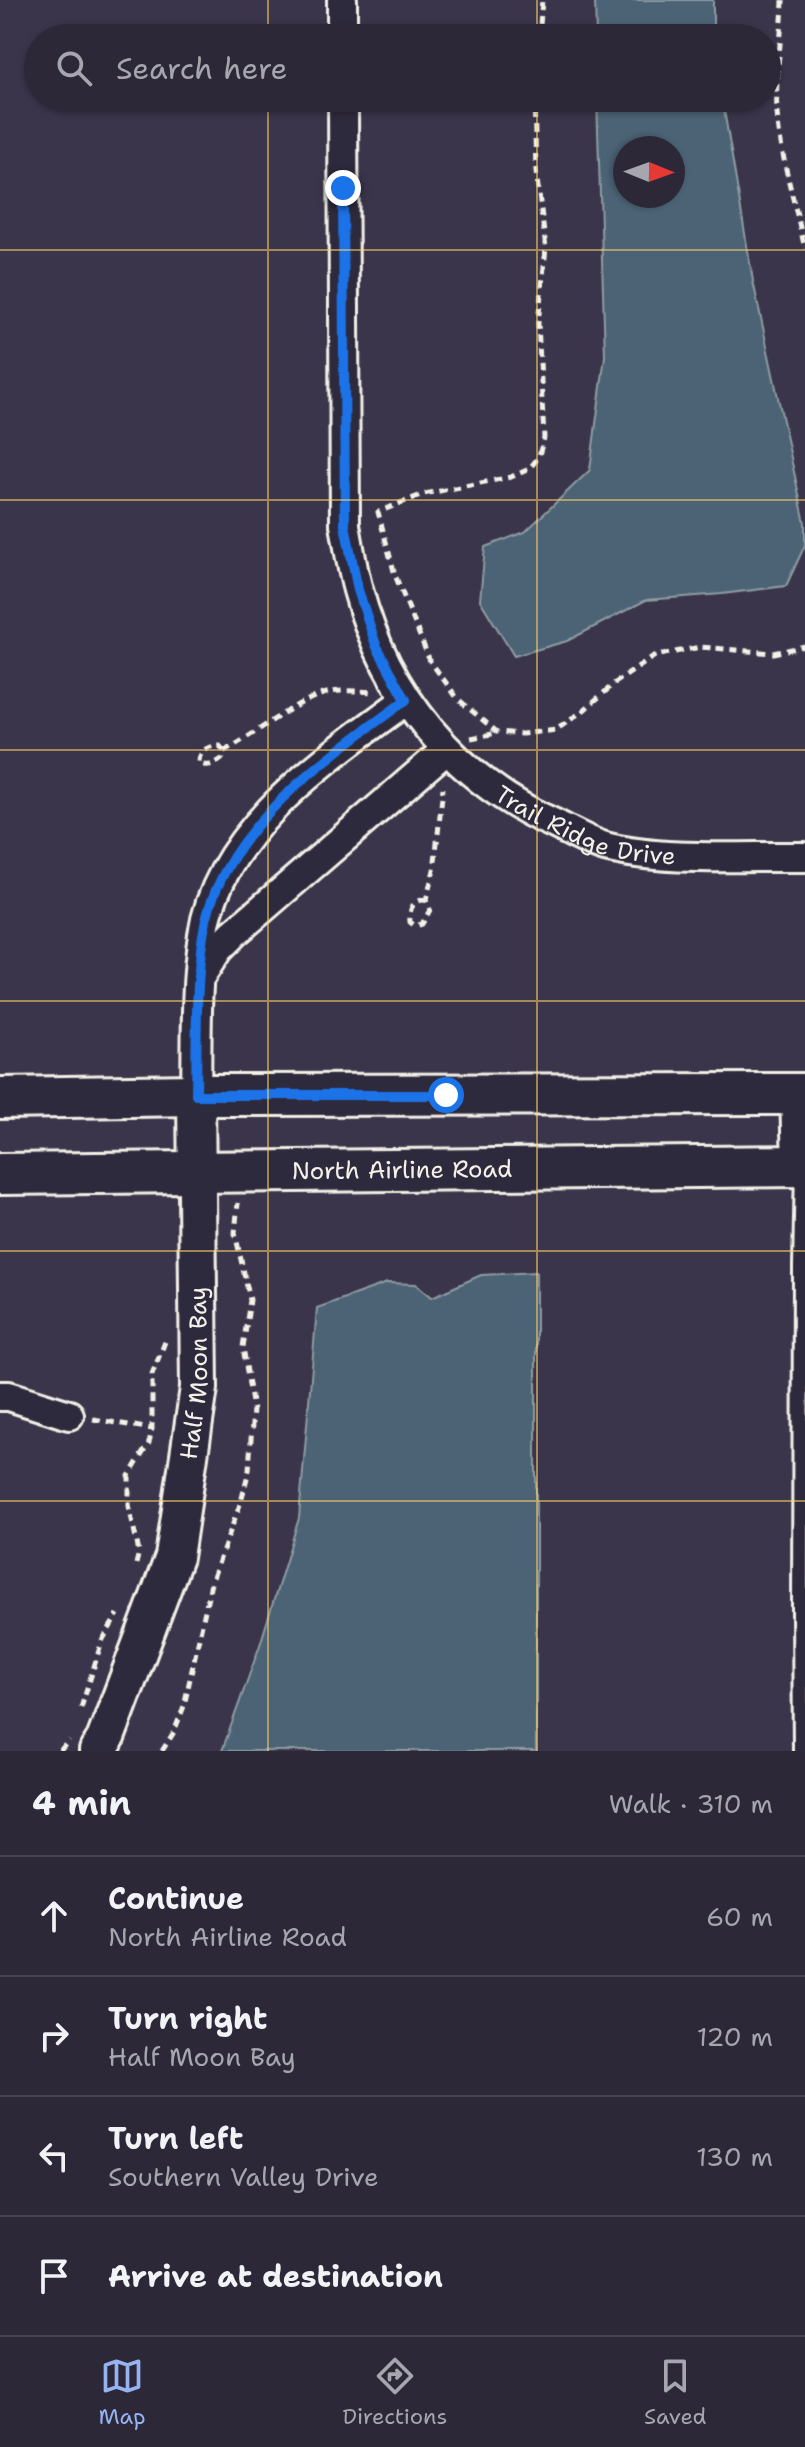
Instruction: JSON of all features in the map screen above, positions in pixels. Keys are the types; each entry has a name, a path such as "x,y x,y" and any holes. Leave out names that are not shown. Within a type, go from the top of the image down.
{"main road":[{"path":"0,1098 803,1094 804,1166"},
{"name":"North Airline Road","path":"0,1174 804,1166"}],"street":[{"path":"342,0 342,24"},
{"name":"Trail Ridge Drive","path":"343,112 345,525 358,590 376,645 402,692 446,750 505,800 604,846 661,855 805,857"},
{"name":"Half Moon Bay","path":"86,1740 105,1740 174,1557 199,1388 196,1095 203,933 216,893 237,849 306,776 402,692"},
{"path":"199,979 218,949 234,933 446,750"},
{"path":"0,1396 69,1415"}],"lane":[{"path":"801,1751 804,1166"}],"path":[{"path":"540,24 542,0"},
{"path":"781,25 783,0"},
{"path":"497,732 458,699 430,661 395,575 378,512 424,494 511,477 529,469 538,458 544,438 538,323 546,248 536,172 534,112"},
{"path":"778,112 781,154 805,249"},
{"path":"426,900 419,899 413,904 409,914 410,922 415,926 427,918 430,905 426,900 439,834 446,750 467,739 497,732 522,734 556,730 655,656 700,647 773,653 805,646"},
{"path":"224,751 220,746 203,750 199,763 205,766 215,764 222,759 224,751 263,729 293,707 323,694 339,691 402,692 430,661"},
{"path":"162,1751 174,1732 184,1706 211,1583 241,1502 249,1470 253,1409 243,1347 250,1300 235,1233 239,1200"},
{"path":"136,1567 139,1552 127,1488 129,1476 149,1443 152,1374 169,1331"},
{"path":"69,1415 152,1429"},
{"path":"79,1718 102,1641 120,1610"},
{"path":"60,1751 86,1740"}],"water":[{"path":"595,0 713,0 713,24 596,24"},
{"path":"597,112 724,112 753,281 805,523 805,545 786,586 646,600 567,641 514,656 480,600 485,547 525,532 590,470 605,356"},
{"path":"536,1272 536,1751 222,1751 260,1645 299,1518 317,1308 387,1283 416,1284 432,1297 481,1275"}],"route":[{"path":"343,188 345,525 358,590 376,645 406,700 306,776 237,849 216,893 203,933 196,1095 446,1095"}]}
